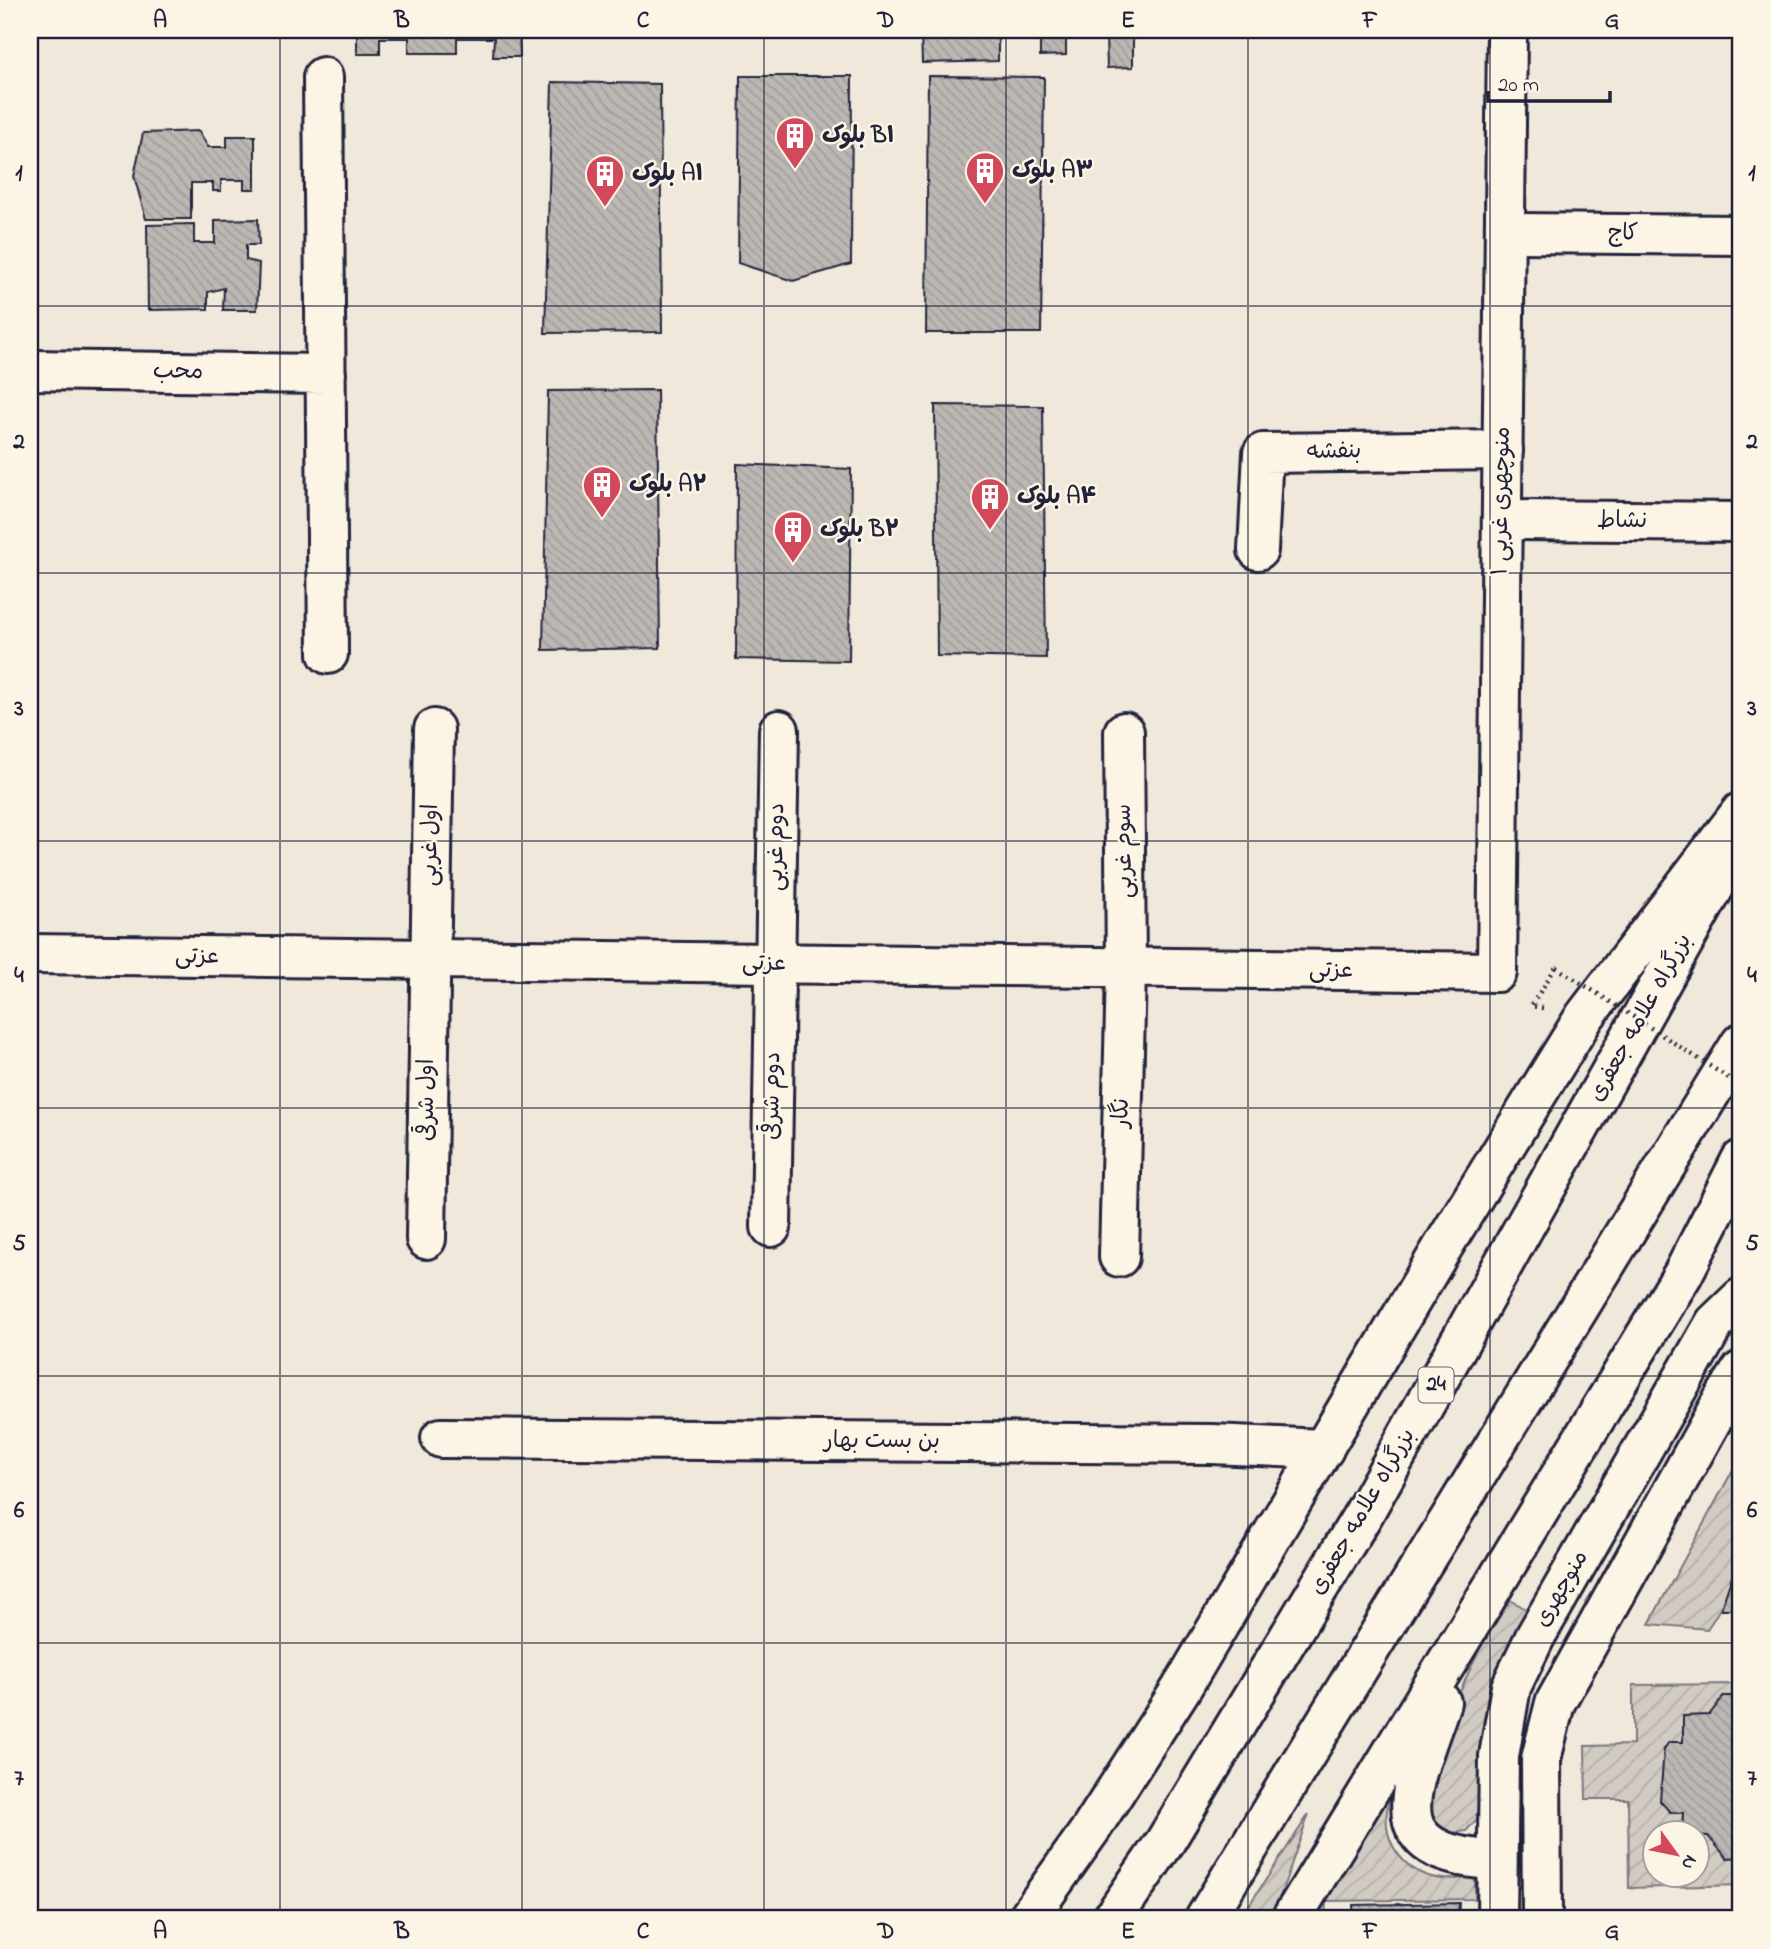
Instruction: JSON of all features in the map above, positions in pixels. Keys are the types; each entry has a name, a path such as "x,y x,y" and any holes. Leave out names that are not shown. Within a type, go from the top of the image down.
{"main road":[{"name":"منوچهری غربی ۱","path":"1497,972 1507,30"},
{"path":"323,77 328,654"},
{"name":"کاج","path":"1505,233 1741,235"},
{"name":"محب","path":"30,370 326,374"},
{"name":"بنفشه","path":"1258,550 1263,453 1503,450"},
{"name":"نشاط","path":"1502,520 1741,522"},
{"name":"اول غربی","path":"429,961 434,729"},
{"name":"دوم غربی","path":"775,964 779,730"},
{"name":"سوم غربی","path":"1124,732 1126,969"},
{"path":"1027,1919 1091,1829 1181,1689 1444,1245 1585,1016 1741,812"},
{"name":"بزرگراه علامه جعفری","path":"1112,1919 1172,1831 1364,1513 1741,839"},
{"name":"عزتی","path":"30,954 429,961 1497,972"},
{"name":"اول شرقی","path":"426,1239 429,961"},
{"name":"دوم شرقی","path":"771,1227 775,964"},
{"name":"نگار","path":"1119,1257 1126,969"},
{"path":"1205,1919 1741,1043"},
{"path":"1291,1919 1683,1274 1741,1160"},
{"name":"منوچهری","path":"1497,1919 1499,1756 1511,1687 1535,1637 1715,1323 1741,1298"},
{"path":"1542,1919 1541,1759 1555,1703 1741,1371"},
{"name":"بن بست بهار","path":"441,1438 1212,1444 1324,1449"},
{"path":"1462,1640 1412,1790 1410,1816 1421,1839 1438,1851 1464,1859 1497,1860"}],"path":[{"path":"1531,1006 1556,967 1741,1086"}],"shaded area":[{"path":"1741,1455 1739,1545 1730,1587 1720,1608 1707,1629 1649,1624"},
{"path":"1503,1596 1535,1614 1487,1698 1477,1819 1466,1831 1452,1833 1436,1823 1427,1812 1450,1714"},
{"path":"1741,1684 1741,1885 1712,1886 1712,1820 1642,1820 1642,1888 1629,1888 1628,1799 1586,1799 1585,1746 1633,1745 1633,1685"},
{"path":"1407,1760 1387,1811 1389,1836 1394,1847 1409,1865 1430,1877 1475,1877 1475,1899 1326,1901 1325,1919 1309,1919"},
{"path":"1309,1814 1272,1919 1240,1919"}],"building":[{"path":"357,30 519,30 520,57 493,57 494,38 457,38 457,53 409,53 409,38 380,38 380,54 357,54"},
{"path":"921,30 1133,30 1133,67 1107,68 1106,36 1066,36 1066,55 1040,56 1040,38 998,38 998,61 922,63"},
{"name":"بلوک B۱","path":"740,76 852,76 851,264 793,281 738,263"},
{"name":"بلوک A۳","path":"928,76 1044,77 1041,333 926,333"},
{"name":"بلوک A۱","path":"552,82 660,84 662,332 545,333"},
{"path":"199,131 208,147 227,147 227,136 255,136 255,189 244,189 244,180 221,180 221,191 213,191 213,183 191,183 191,219 146,219 134,176 143,133"},
{"path":"258,219 259,245 246,245 246,260 259,263 257,310 223,310 224,288 208,292 208,309 148,310 147,225 194,224 194,243 215,243 215,220"},
{"name":"بلوک A۲","path":"657,390 660,648 543,650 548,391"},
{"name":"بلوک A۴","path":"935,405 1043,406 1046,658 937,656"},
{"name":"بلوک B۲","path":"737,464 851,469 849,661 736,659"},
{"path":"1741,1550 1741,1609 1721,1609"},
{"path":"1724,1696 1741,1696 1741,1857 1727,1858 1712,1841 1712,1820 1683,1820 1683,1813 1670,1812 1660,1801 1664,1749 1669,1742 1683,1742 1683,1716 1709,1715"},
{"path":"1459,1903 1458,1919 1354,1919 1353,1905"}],"place":[{"name":"بلوک B۱","path":"795,170"},
{"name":"بلوک A۳","path":"985,205"},
{"name":"بلوک A۱","path":"605,208"},
{"name":"بلوک A۲","path":"602,519"},
{"name":"بلوک A۴","path":"990,531"},
{"name":"بلوک B۲","path":"793,564"}]}
